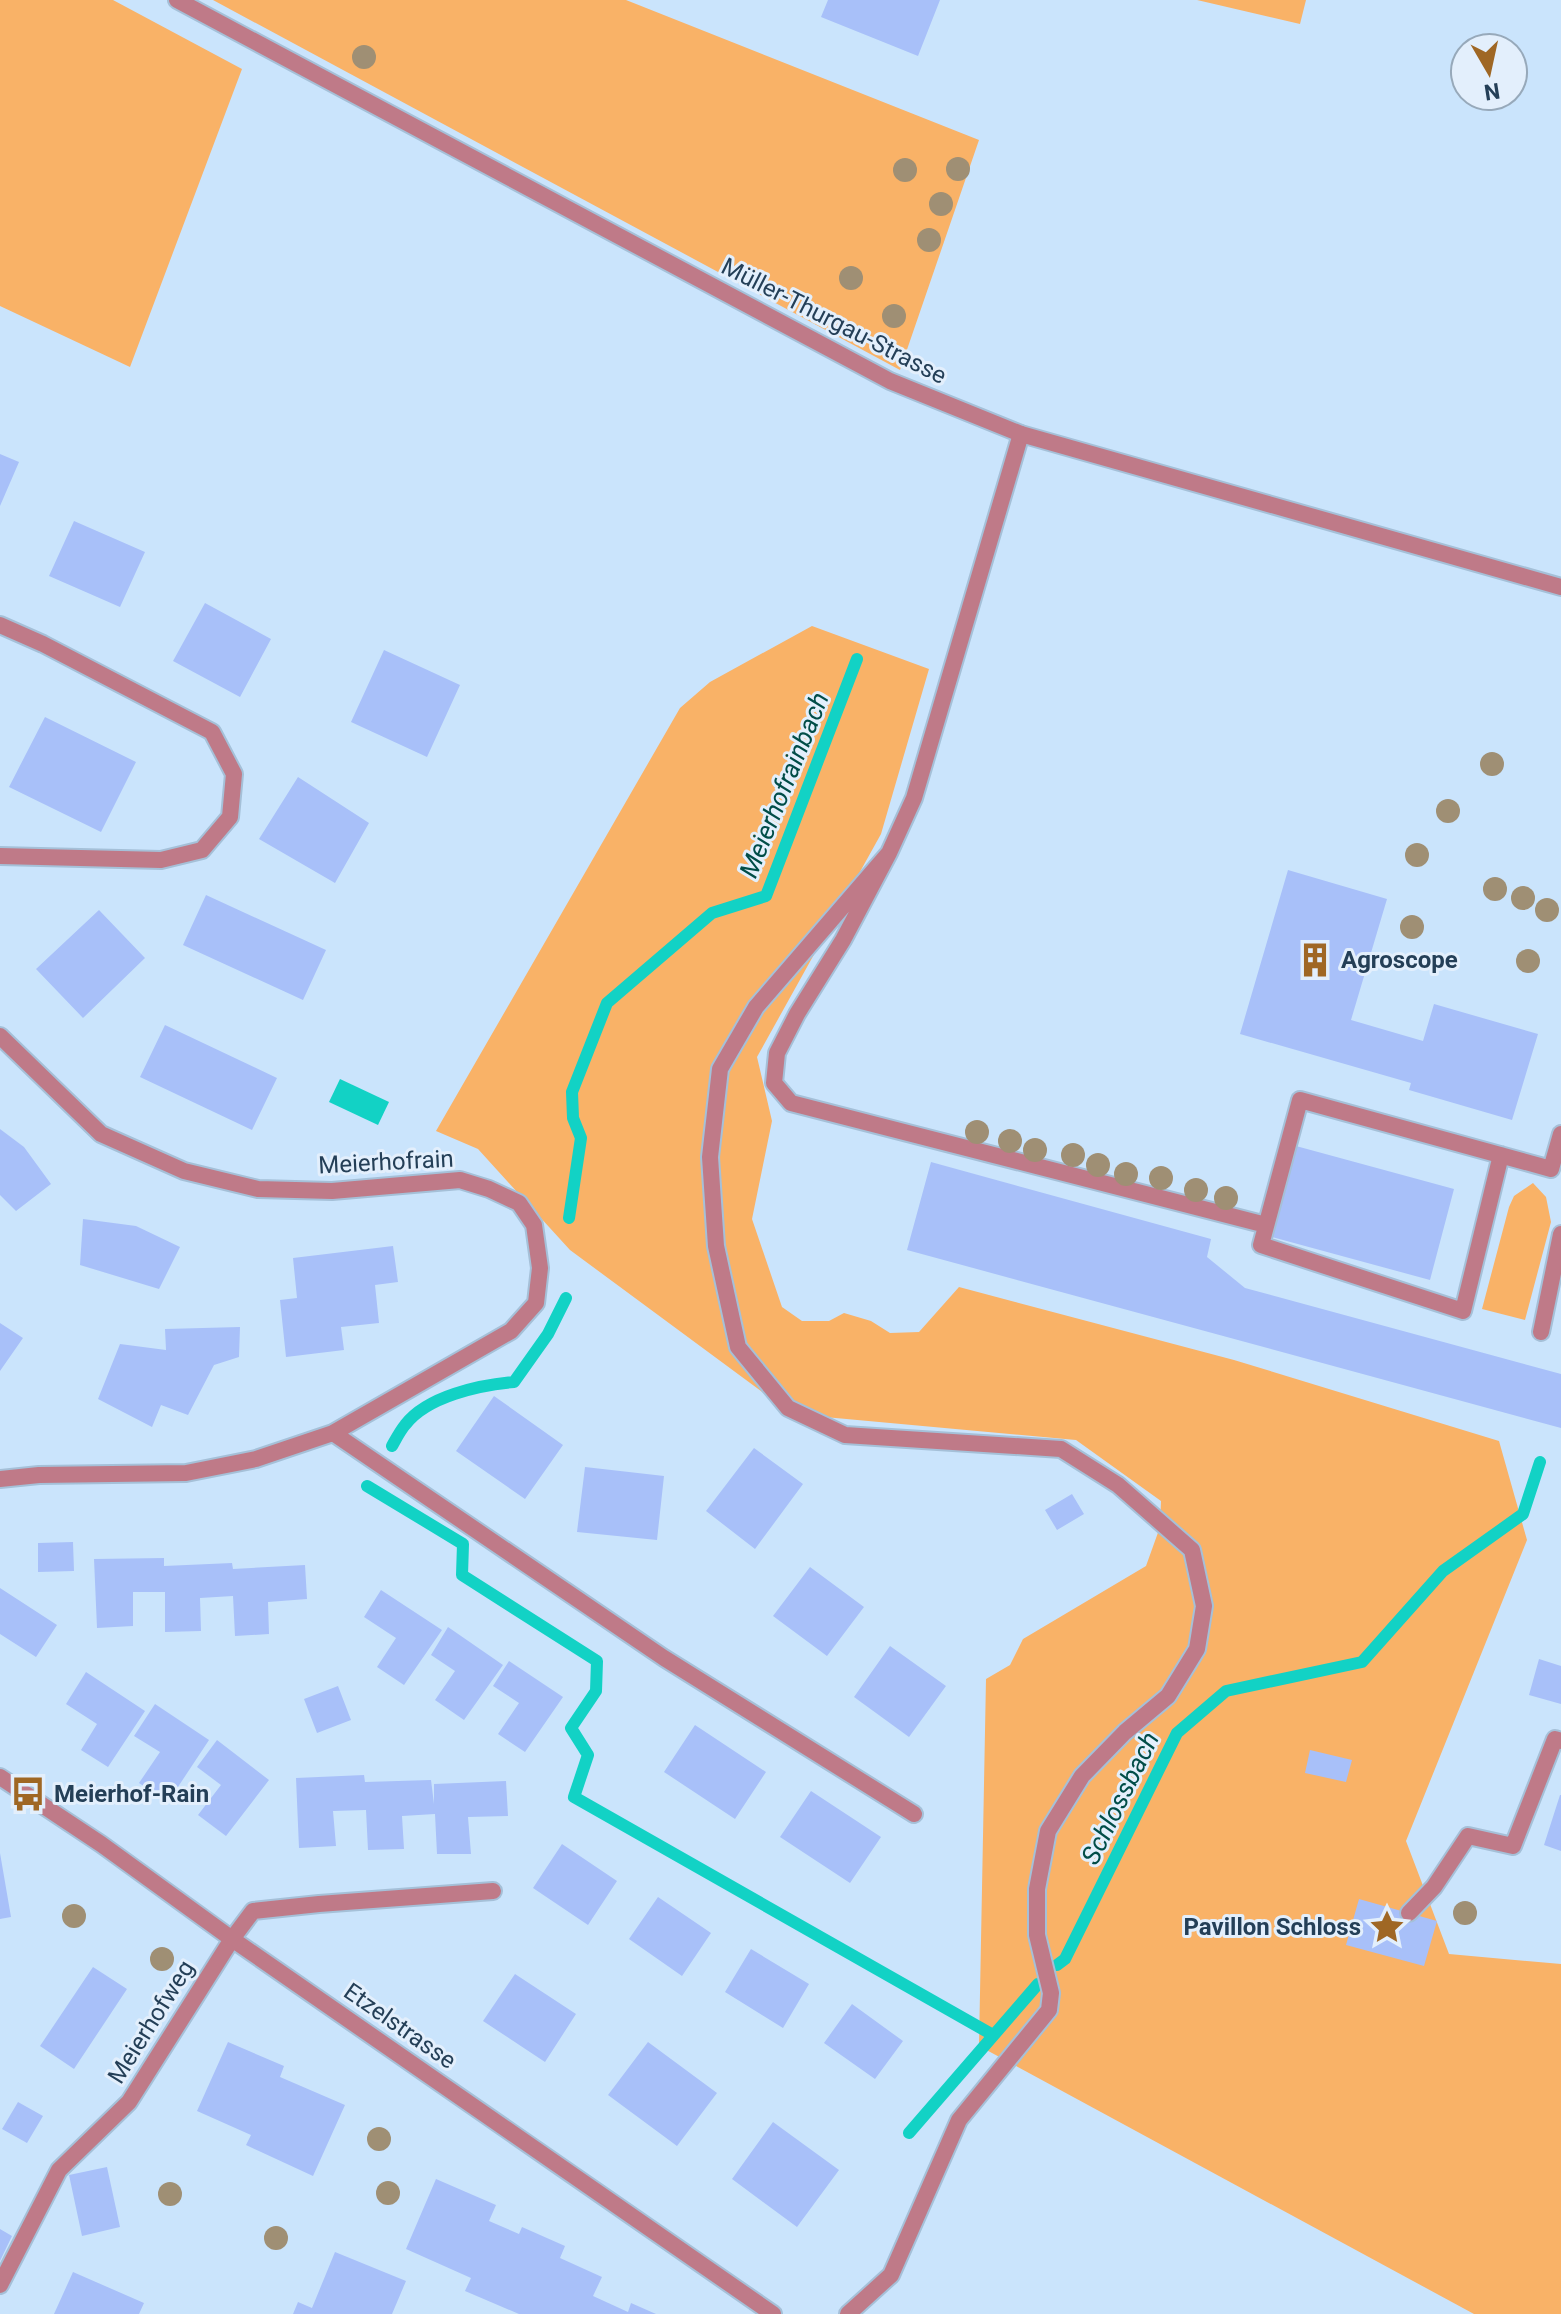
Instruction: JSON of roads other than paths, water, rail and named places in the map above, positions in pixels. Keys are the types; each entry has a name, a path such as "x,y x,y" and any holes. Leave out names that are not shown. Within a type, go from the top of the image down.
{"street":[{"name":"Müller-Thurgau-Strasse","path":"177,0 890,381 1021,434 1561,587"},
{"path":"1021,434 914,798 843,940 777,1053 774,1083 791,1103 1266,1225"},
{"path":"0,625 43,644 212,732 234,774 230,817 202,850 161,860 0,856"},
{"path":"848,2314 891,2275 959,2120 1049,2010 1051,1993 1037,1935 1037,1889 1048,1831 1082,1776 1125,1732 1168,1696 1197,1649 1204,1606 1192,1550 1118,1485 1061,1449 845,1435 788,1408 738,1347 716,1246 710,1157 720,1069 756,1007 889,853"},
{"name":"Meierhofrain","path":"0,1036 101,1134 184,1171 258,1189 332,1191 460,1180 489,1189 519,1203 534,1225 540,1268 536,1303 511,1331 333,1433 256,1459 186,1473 39,1475 0,1479"},
{"path":"1501,1155 1463,1311 1261,1245 1300,1100 1501,1155 1556,1175 1561,1134"},
{"path":"1541,1332 1561,1234"},
{"path":"333,1433 664,1658 914,1814"},
{"path":"1409,1913 1434,1887 1468,1836 1513,1846 1555,1739 1561,1741"},
{"name":"Etzelstrasse","path":"0,1777 101,1844 232,1939 773,2314"},
{"name":"Meierhofweg","path":"0,2285 59,2170 129,2102 253,1911 493,1891"}],"waterway":[{"name":"Meierhofrainbach","path":"569,1218 581,1138 573,1118 572,1092 607,1003 712,913 766,896 857,659"},
{"path":"392,1446 415,1415 440,1399 470,1389 514,1382 548,1334 566,1298"},
{"name":"Schlossbach","path":"1057,1965 1065,1959 1177,1733 1226,1691 1362,1662 1443,1571 1523,1514 1540,1462"},
{"path":"367,1486 463,1544 462,1575 597,1661 596,1691 571,1728 588,1755 574,1797 993,2035"},
{"name":"Schlossbach","path":"909,2133 1038,1984"}],"place":[{"name":"Agroscope","path":"1315,960"},
{"name":"Meierhof-Rain","path":"28,1794"},
{"name":"Pavillon Schloss","path":"1387,1927"}]}
